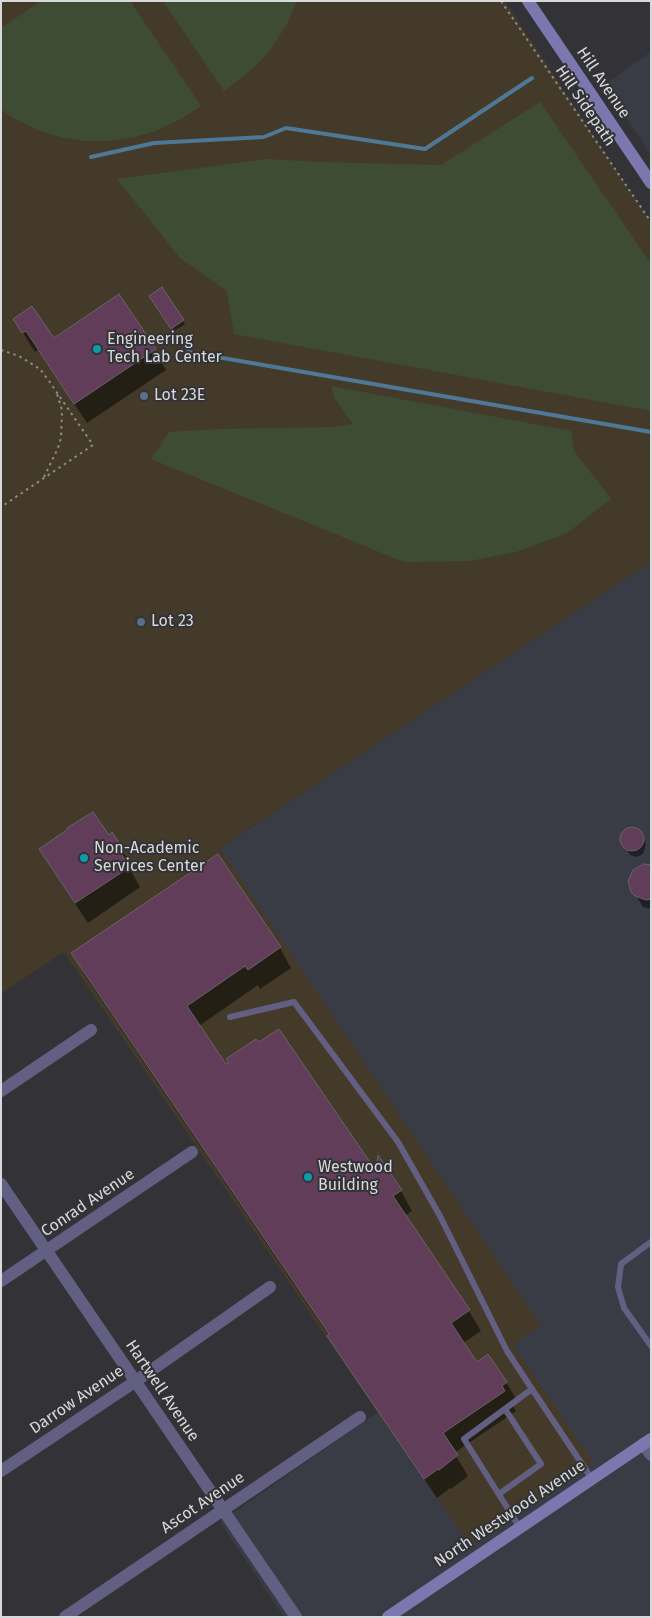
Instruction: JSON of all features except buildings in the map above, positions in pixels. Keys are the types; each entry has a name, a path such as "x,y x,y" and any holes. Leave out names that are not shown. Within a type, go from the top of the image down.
{"street":[{"name":"Hill Avenue","path":"528,1 651,183"},
{"path":"1,1091 91,1030"},
{"name":"Conrad Avenue","path":"1,1281 192,1152"},
{"name":"Hartwell Avenue","path":"1,1184 296,1617"},
{"name":"Darrow Avenue","path":"1,1471 270,1287"},
{"name":"Ascot Avenue","path":"65,1617 360,1417"},
{"path":"647,1442 651,1455"},
{"name":"North Westwood Avenue","path":"388,1617 647,1442"}],"lane":[{"path":"230,1017 294,1002 398,1142 440,1216 507,1351 592,1479"},
{"path":"651,1242 621,1264 618,1287 624,1308 651,1346"},
{"path":"520,1528 464,1439 532,1389"},
{"path":"499,1494 540,1464 505,1409"}],"path":[{"name":"Hill Sidepath","path":"501,1 651,222"},
{"path":"1,350 19,356 40,369 93,445 1,507"},
{"path":"43,479 58,448 62,432 62,410 53,387"}],"shaded area":[{"path":"1,1 505,1 651,223 651,562 220,848 541,1325 513,1345 593,1462 470,1545 64,952 1,993"},
{"path":"651,52 651,154 604,85"},
{"path":"651,562 651,1617 284,1617 220,1522 378,1412 70,948"}],"green space":[{"path":"41,1 130,1 201,106 181,119 156,131 135,137 108,141 85,141 60,137 40,131 13,118 1,109 1,28"},
{"path":"163,1 297,1 286,26 267,54 251,70 224,91"},
{"path":"540,102 651,264 651,411 234,334 227,291 180,258 117,179 267,159 441,165"},
{"path":"331,386 571,431 574,451 611,499 567,533 516,552 470,561 404,562 151,459 169,432 331,427 353,424 335,399"}],"waterway":[{"path":"91,157 154,143 264,137 286,128 425,149 532,78"},
{"path":"188,352 651,432"}],"place":[{"name":"Engineering Tech Lab Center","path":"97,349"},
{"name":"Lot 23E","path":"144,396"},
{"name":"Lot 23","path":"141,622"},
{"name":"Non-Academic Services Center","path":"84,858"},
{"name":"Westwood Building","path":"308,1177"}]}
